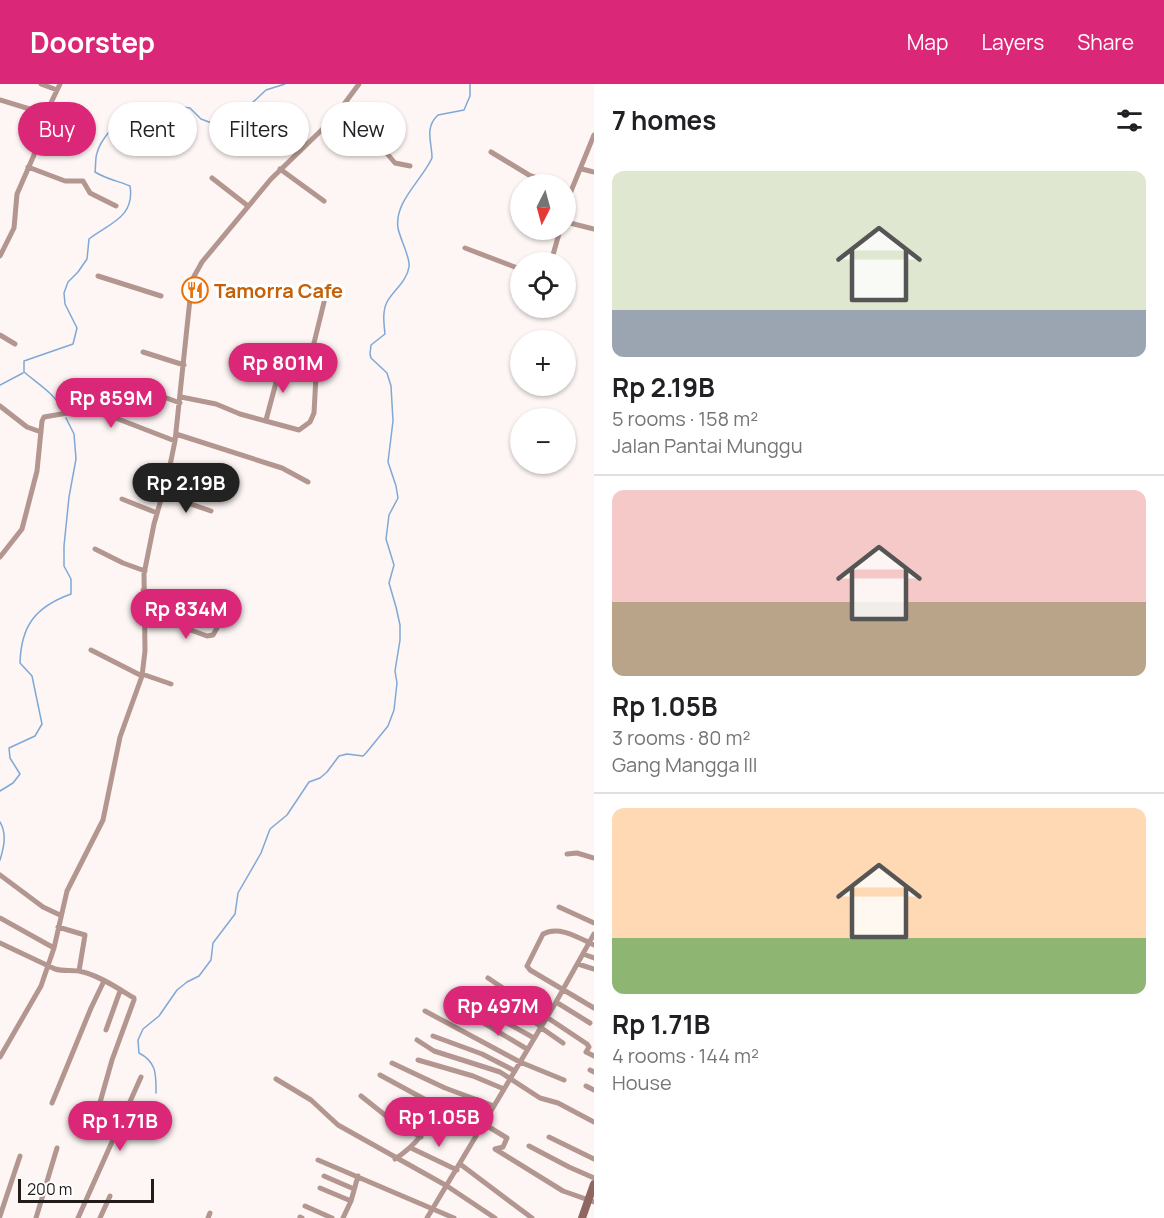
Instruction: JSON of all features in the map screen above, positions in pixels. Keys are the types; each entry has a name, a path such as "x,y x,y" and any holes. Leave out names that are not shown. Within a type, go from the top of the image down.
{"street":[{"path":"41,84 58,87 51,102"},
{"path":"346,102 359,84"},
{"path":"0,100 18,105"},
{"path":"0,1057 41,986 54,948 67,891 103,820 120,737 142,675 145,651 143,590 145,572 175,441 193,276 202,262 280,169 321,130"},
{"path":"576,178 582,169 594,135"},
{"path":"491,153 528,174"},
{"path":"0,256 14,228 17,194 33,156"},
{"path":"389,156 395,163 410,166"},
{"path":"28,167 65,181 83,181 90,193 116,206"},
{"path":"280,169 324,201"},
{"path":"582,169 594,172"},
{"path":"212,178 248,206"},
{"path":"576,224 594,229"},
{"path":"465,248 510,265"},
{"path":"98,276 160,296"},
{"path":"145,390 180,400 216,405 297,430 310,422 313,416 316,376 313,347 327,290"},
{"path":"0,335 15,344"},
{"path":"143,352 184,365"},
{"path":"266,420 281,364"},
{"path":"0,406 27,427 41,432"},
{"path":"0,557 22,529 38,471 44,417 85,410 113,417 175,441"},
{"path":"176,434 271,464 308,482"},
{"path":"170,467 234,491"},
{"path":"162,494 211,511"},
{"path":"122,499 157,513"},
{"path":"95,549 145,572"},
{"path":"143,590 210,606"},
{"path":"144,616 176,624 207,636 213,634 217,628"},
{"path":"91,650 142,675 171,684"},
{"path":"567,854 577,853 594,858"},
{"path":"0,875 43,907 60,915"},
{"path":"559,906 594,923"},
{"path":"0,918 54,948"},
{"path":"58,927 85,935 79,971"},
{"path":"592,944 558,930 543,934 528,963 528,968 594,1008"},
{"path":"427,1218 583,954 592,944 594,934"},
{"path":"0,943 64,972 79,971 104,981 134,1000 112,1060 99,1106"},
{"path":"583,954 594,958"},
{"path":"578,964 594,969"},
{"path":"488,978 588,1045 586,1052 594,1056"},
{"path":"52,1103 104,981"},
{"path":"478,989 563,1042"},
{"path":"106,1030 120,991"},
{"path":"556,1002 590,1023"},
{"path":"452,1004 527,1049"},
{"path":"424,1011 520,1062 564,1080"},
{"path":"491,1014 534,1038"},
{"path":"433,1036 482,1054 515,1071"},
{"path":"417,1040 434,1051 493,1070 540,1098 558,1103 594,1122"},
{"path":"418,1060 473,1076 504,1089"},
{"path":"392,1063 445,1088 494,1106"},
{"path":"380,1075 437,1106 484,1124 507,1138 502,1147 495,1149 563,1191 591,1201"},
{"path":"78,1218 141,1077"},
{"path":"276,1079 310,1100 338,1125 395,1159 447,1186 495,1218"},
{"path":"586,1086 594,1090"},
{"path":"361,1095 390,1119 421,1137"},
{"path":"395,1159 411,1148 421,1137 437,1106"},
{"path":"549,1137 594,1159"},
{"path":"530,1146 594,1178"},
{"path":"36,1218 57,1148"},
{"path":"411,1148 459,1167 532,1218"},
{"path":"0,1216 20,1156"},
{"path":"318,1160 454,1218"},
{"path":"324,1176 354,1189"},
{"path":"343,1218 351,1201 358,1176"},
{"path":"582,1218 591,1201 594,1184"},
{"path":"320,1188 351,1201"},
{"path":"100,1218 110,1196"},
{"path":"304,1206 332,1218"}],"waterway":[{"path":"63,412 51,395 24,372 24,361 73,344 77,328 65,304 64,293 68,282 87,259 89,239 119,218 129,205 130,186 95,172 96,155 104,139 117,122 135,110 145,107 190,108 201,119 217,125 236,118 266,90 285,84"},
{"path":"156,1093 152,1065 139,1053 138,1040 143,1029 159,1016 177,990 199,976 211,960 213,943 235,914 238,893 261,853 270,829 287,815 309,782 320,778 327,772 339,756 347,754 363,756 388,726 394,710 400,625 389,583 394,565 386,539 389,515 398,498 388,462 393,421 391,386 387,373 371,358 371,345 385,334 385,306 408,272 408,259 399,233 398,218 404,200 432,158 431,125 438,115 464,110 470,96 470,84"},
{"path":"0,385 23,373"},
{"path":"0,791 13,783 20,774 10,758 9,748 35,736 42,724 32,676 20,663 23,638 27,628 39,612 71,594 71,579 64,566 64,546 76,459 74,434 66,418"},
{"path":"0,822 4,836 0,860"}],"place":[{"name":"Tamorra Cafe","path":"195,290"}]}
